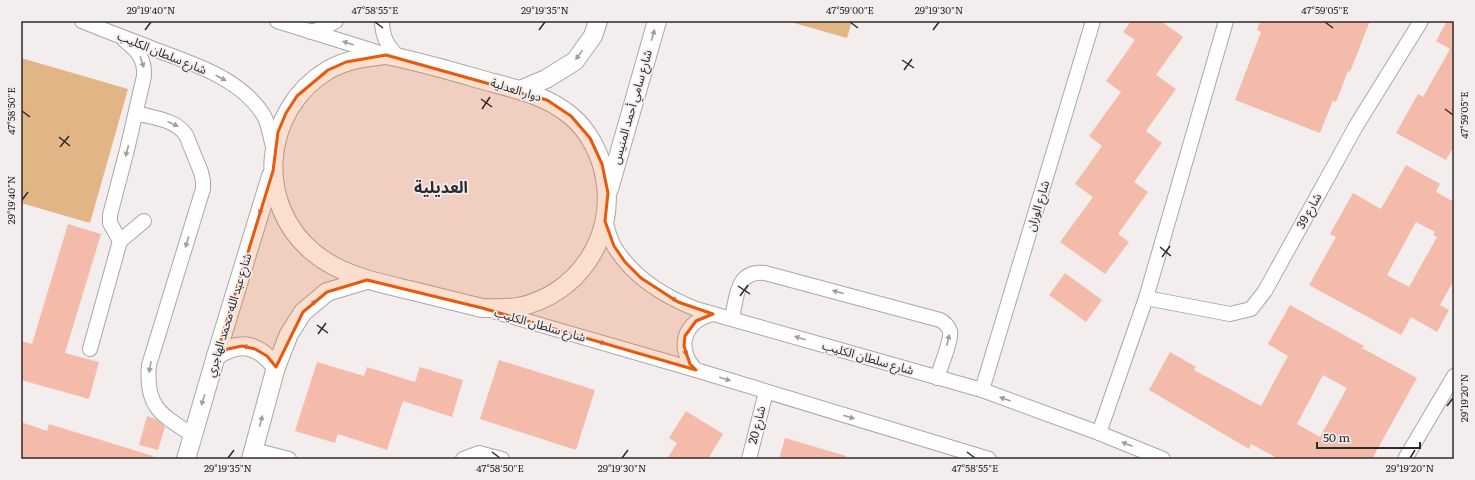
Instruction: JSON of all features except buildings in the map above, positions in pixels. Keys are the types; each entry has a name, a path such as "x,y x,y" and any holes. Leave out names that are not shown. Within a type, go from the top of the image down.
{"main road":[{"path":"520,90 546,79 575,61 593,36 598,21"},
{"name":"شارع سامي أحمد المنيس","path":"608,193 657,21"},
{"name":"دوار العدلية","path":"366,56 393,56 520,90 548,100 571,116 590,138 602,164 608,193 605,221 600,239 592,255 581,270 568,283 553,294 536,302 519,307 500,309 482,308 367,280 347,273 314,253 300,240 289,225 275,190 273,171 274,151 278,132 286,113 298,96 312,82 328,70 346,62 366,56"},
{"name":"شارع عبد الله محمد الهاجري","path":"186,459 273,171"},
{"path":"253,454 276,367 289,334 302,312 327,292 367,280"},
{"path":"216,356 228,348 242,346 261,352 267,356 276,367"}],"street":[{"name":"شارع سلطان الكليب","path":"82,21 194,64 244,92 256,104 265,117 274,151"},
{"path":"277,21 393,56"},
{"path":"311,32 336,21"},
{"path":"382,21 382,32 393,56"},
{"name":"شارع الوزان","path":"982,390 1093,21"},
{"path":"1099,433 1146,298 1226,21"},
{"name":"شارع 39","path":"1146,298 1230,314 1251,309 1264,291 1356,126 1421,21"},
{"path":"116,35 133,46 144,65 144,76 136,113 110,215 110,223 120,241"},
{"path":"136,113 171,123 182,130 186,135 203,181 203,189 149,365 148,378 151,394 158,409 165,417 193,435"},
{"path":"90,349 120,241 144,221"},
{"name":"شارع سلطان الكليب","path":"605,221 614,246 640,278 678,302 696,309 982,390 1099,433 1163,459"},
{"path":"732,318 742,281 749,275 756,272 765,273 940,320 945,323 950,332 937,378"},
{"name":"شارع سلطان الكليب","path":"482,308 696,370 984,458"},
{"path":"696,370 690,364 686,355 684,346 685,336 696,321 704,316 714,314"},
{"path":"1404,459 1454,376"},
{"name":"شارع 20","path":"749,459 766,392"},
{"path":"463,459 478,453 502,459"},
{"path":"253,454 289,459"}],"highlighted area":[{"path":"386,55 547,100 571,116 590,138 602,164 608,193 605,221 614,246 625,262 641,278 678,302 713,314 696,321 685,336 684,346 690,364 696,370 482,308 367,280 327,292 303,312 276,367 267,356 255,349 242,346 228,349 216,356 273,171 278,132 286,113 297,96 328,70 346,62"}],"shaded area":[{"path":"787,21 852,21 847,38"},
{"path":"21,58 128,89 90,223 21,203"}],"district":[{"name":"العديلية","path":"441,187"}]}
